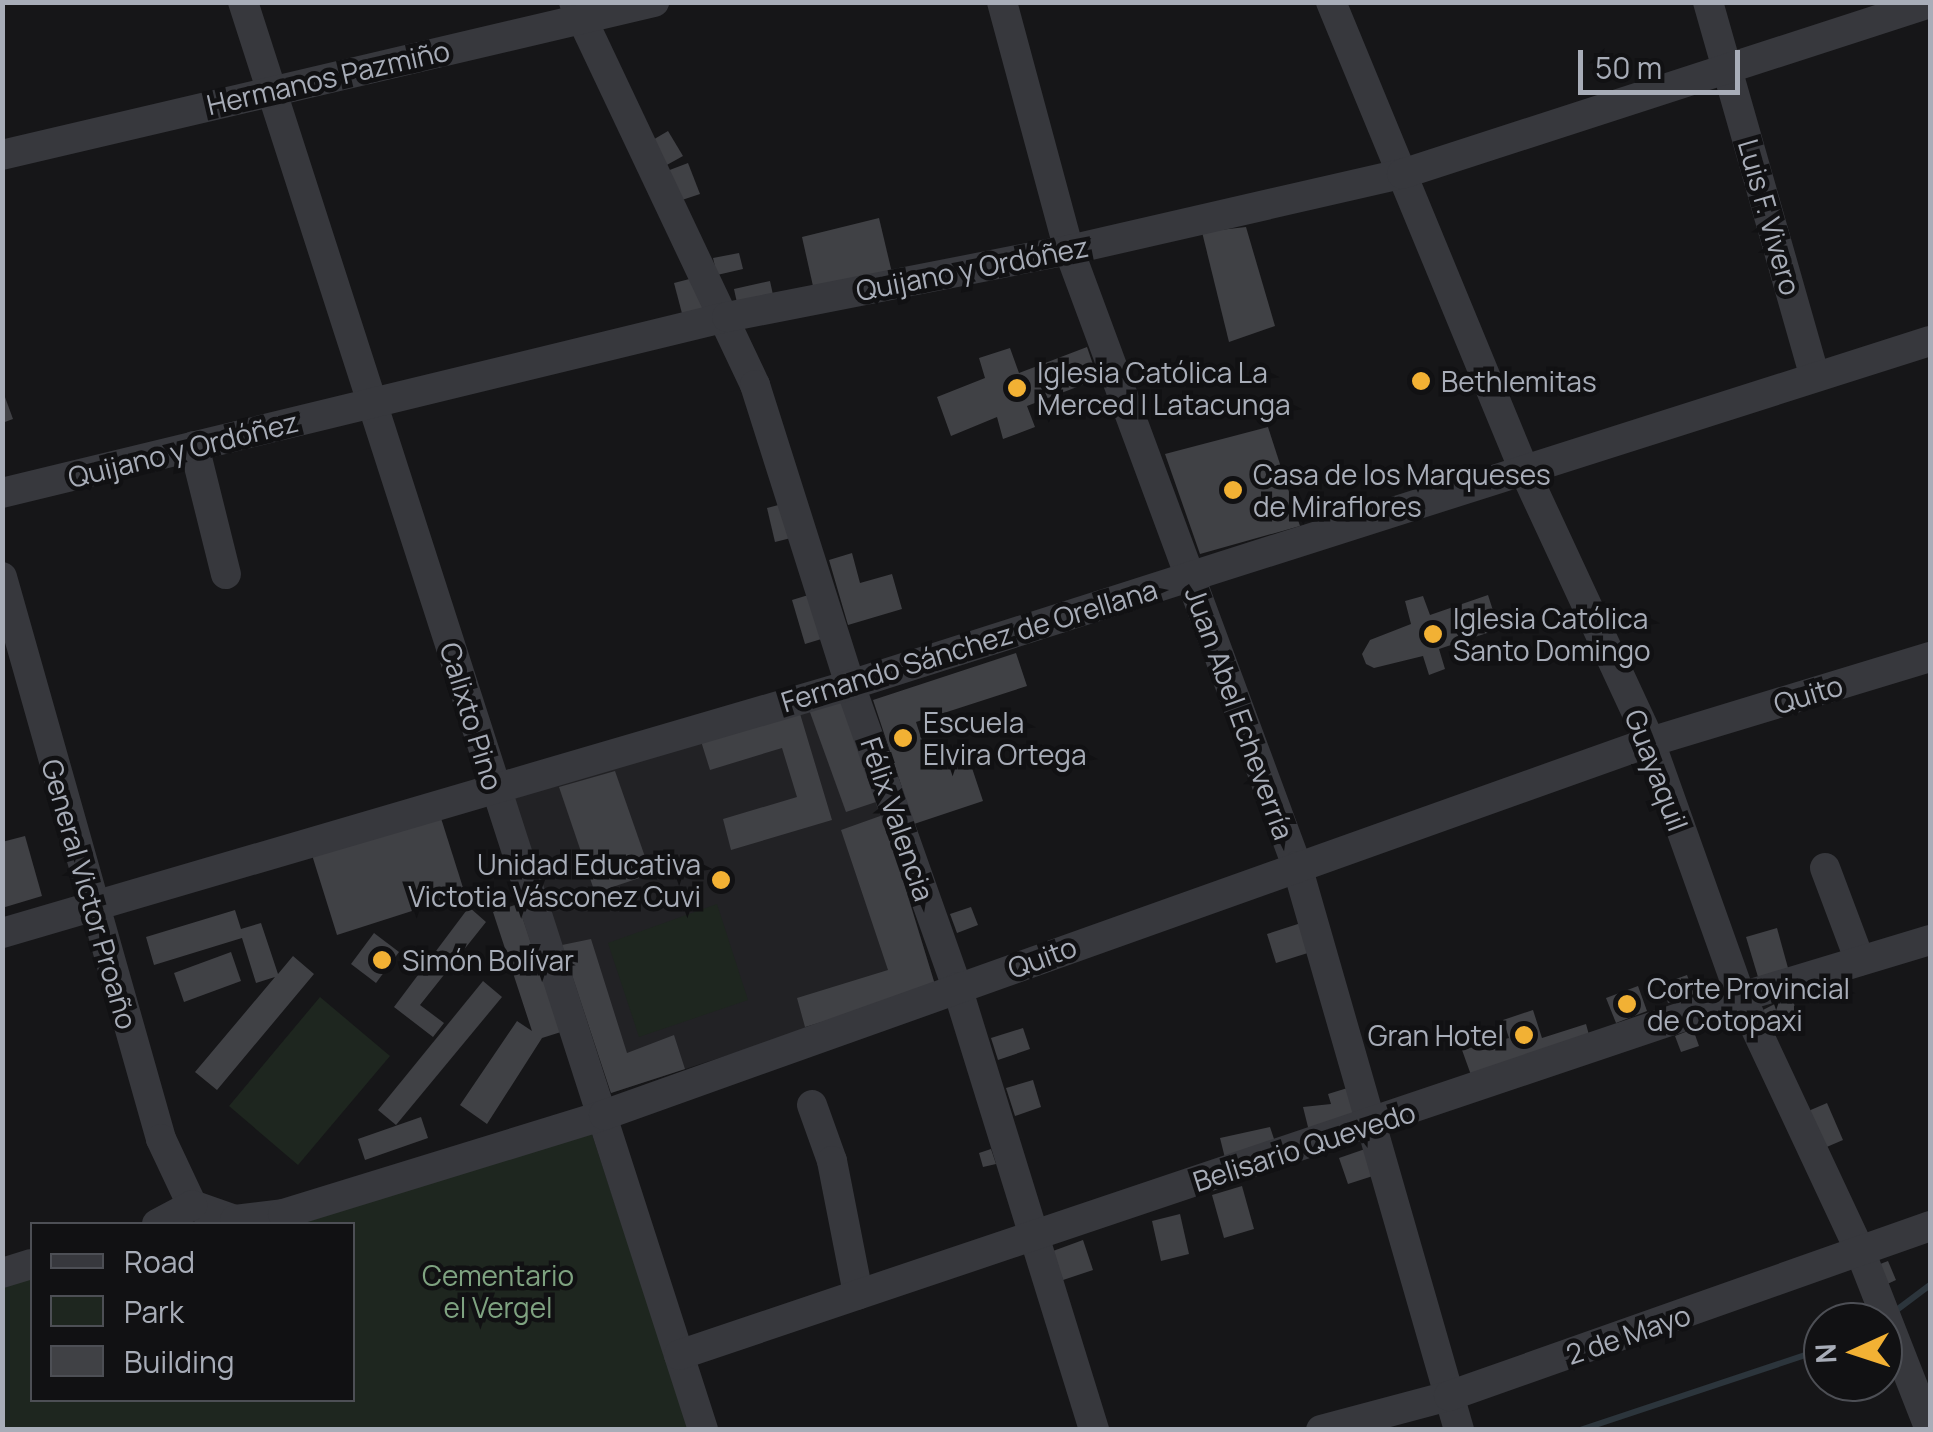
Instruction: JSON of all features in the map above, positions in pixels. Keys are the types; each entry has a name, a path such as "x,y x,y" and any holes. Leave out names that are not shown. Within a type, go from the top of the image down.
{"street":[{"name":"Calixto Pino","path":"243,2 703,1430"},
{"name":"Hermanos Pazmiño","path":"2,154 270,91 576,10 654,2"},
{"name":"Juan Abel Echeverría","path":"1002,2 1070,250 1296,866 1459,1430"},
{"name":"Guayaquil","path":"1331,2 1524,470 1650,742 1742,996 1860,1251 1930,1430"},
{"name":"Luis F. Vivero","path":"1708,2 1814,374"},
{"name":"Quijano y Ordóñez","path":"2,494 728,316 1070,250 1402,174 1729,72 1930,4"},
{"name":"Félix Valencia","path":"576,10 728,316 850,685 957,987 1029,1235 1094,1430"},
{"name":"Fernando Sánchez de Orellana","path":"2,933 93,909 494,785 850,685 1814,374 1930,342"},
{"path":"194,446 226,574"},
{"name":"General Victor Proaño","path":"2,578 161,1140 192,1204"},
{"name":"Quito","path":"192,1204 218,1216 255,1220 604,1115 1650,742 1930,657"},
{"path":"1825,868 1860,961"},
{"name":"Belisario Quevedo","path":"679,1355 1029,1235 1372,1125 1742,996 1930,940"},
{"path":"812,1105 832,1161 858,1294"},
{"path":"160,1222 192,1204"},
{"name":"2 de Mayo","path":"1321,1430 1449,1396 1930,1226"},
{"path":"2,1274 30,1265"}],"shaded area":[{"name":"Unidad Educativa Victotia Vásconez Cuvi","path":"846,691 936,988 611,1093 512,799"}],"green space":[{"path":"717,904 748,1000 639,1037 608,943"},
{"path":"320,997 390,1056 298,1165 229,1106"},
{"name":"Cementario el Vergel","path":"586,1116 689,1429 3,1429 2,1285 30,1277 30,1402 355,1402 355,1222 274,1222"}],"building":[{"path":"668,131 683,156 665,166 651,141"},
{"path":"688,163 700,194 679,201 667,171"},
{"path":"879,218 893,277 815,295 802,237"},
{"path":"1246,227 1275,326 1229,342 1202,232"},
{"path":"739,253 743,269 717,275 713,258"},
{"path":"701,276 711,314 684,321 674,283"},
{"path":"770,281 775,304 739,312 734,289"},
{"name":"Iglesia Católica La Merced | Latacunga","path":"1087,347 1098,379 1027,406 1035,427 1003,439 997,417 951,436 937,397 985,378 979,358 1010,348 1019,373"},
{"path":"2,389 13,419 2,423"},
{"name":"Casa de los Marqueses de Miraflores","path":"1268,427 1300,526 1200,554 1165,454"},
{"path":"786,503 795,537 775,542 767,508"},
{"path":"852,553 860,583 892,574 902,609 848,625 829,560"},
{"path":"815,593 828,637 805,644 792,600"},
{"name":"Iglesia Católica Santo Domingo","path":"1488,595 1499,629 1439,649 1445,669 1429,675 1423,656 1374,668 1366,664 1362,654 1370,640 1411,624 1405,601 1423,596 1430,615"},
{"name":"Escuela Elvira Ortega","path":"1016,653 1027,686 916,722 930,765 967,753 983,801 914,824 873,700"},
{"path":"846,691 879,801 846,812 807,704"},
{"path":"798,707 832,820 731,850 723,819 797,797 782,748 710,770 700,738"},
{"path":"615,771 651,874 595,893 559,787"},
{"path":"440,815 465,894 337,935 312,855"},
{"path":"883,815 936,988 805,1027 797,998 888,970 841,830"},
{"path":"25,836 42,896 2,908 2,842"},
{"path":"518,904 561,1032 542,1038 487,1124 460,1105 517,1021 532,1031 493,912"},
{"path":"469,907 486,922 420,1005 444,1023 433,1037 394,1007"},
{"path":"971,907 978,925 957,933 950,914"},
{"path":"235,910 241,929 261,923 278,974 293,956 314,974 217,1090 195,1072 275,977 256,983 242,938 154,965 146,937"},
{"path":"1301,923 1311,952 1276,963 1267,934"},
{"path":"1777,928 1788,968 1758,977 1746,937"},
{"path":"374,933 399,952 376,983 351,964"},
{"path":"591,939 627,1053 674,1035 685,1069 611,1093 562,945"},
{"path":"231,952 241,981 184,1002 174,973"},
{"path":"1687,975 1694,994 1668,1003 1662,984"},
{"path":"483,981 502,997 396,1125 378,1110"},
{"name":"Corte Provincial de Cotopaxi","path":"1638,986 1647,1011 1616,1023 1606,998"},
{"path":"1790,996 1797,1010 1771,1024 1763,1010"},
{"path":"1533,1010 1542,1038 1586,1024 1589,1035 1471,1075 1462,1050 1509,1038 1503,1020"},
{"path":"1023,1028 1030,1049 998,1060 991,1038"},
{"path":"1693,1029 1699,1046 1681,1052 1675,1036"},
{"path":"1033,1080 1041,1107 1015,1116 1006,1088"},
{"path":"1354,1086 1362,1111 1309,1131 1303,1107 1331,1104 1328,1094"},
{"path":"1827,1103 1843,1140 1822,1149 1806,1112"},
{"path":"421,1117 428,1138 365,1160 358,1139"},
{"path":"1270,1127 1276,1145 1225,1158 1220,1138"},
{"path":"1368,1148 1376,1175 1348,1184 1339,1158"},
{"path":"991,1149 996,1164 983,1167 979,1153"},
{"path":"1242,1186 1254,1229 1224,1238 1212,1195"},
{"path":"1180,1214 1189,1254 1161,1261 1152,1221"},
{"path":"1083,1240 1093,1270 1063,1280 1053,1251"},
{"path":"1888,1261 1896,1280 1883,1286 1875,1266"}],"waterway":[{"path":"1903,1305 1930,1285"},
{"path":"1580,1430 1803,1356"}],"place":[{"name":"Bethlemitas","path":"1421,381"},
{"name":"Iglesia Católica La Merced | Latacunga","path":"1017,388"},
{"name":"Casa de los Marqueses de Miraflores","path":"1233,490"},
{"name":"Iglesia Católica Santo Domingo","path":"1433,634"},
{"name":"Escuela Elvira Ortega","path":"903,738"},
{"name":"Unidad Educativa Victotia Vásconez Cuvi","path":"721,880"},
{"name":"Simón Bolívar","path":"382,960"},
{"name":"Corte Provincial de Cotopaxi","path":"1627,1004"},
{"name":"Gran Hotel","path":"1524,1035"}]}
